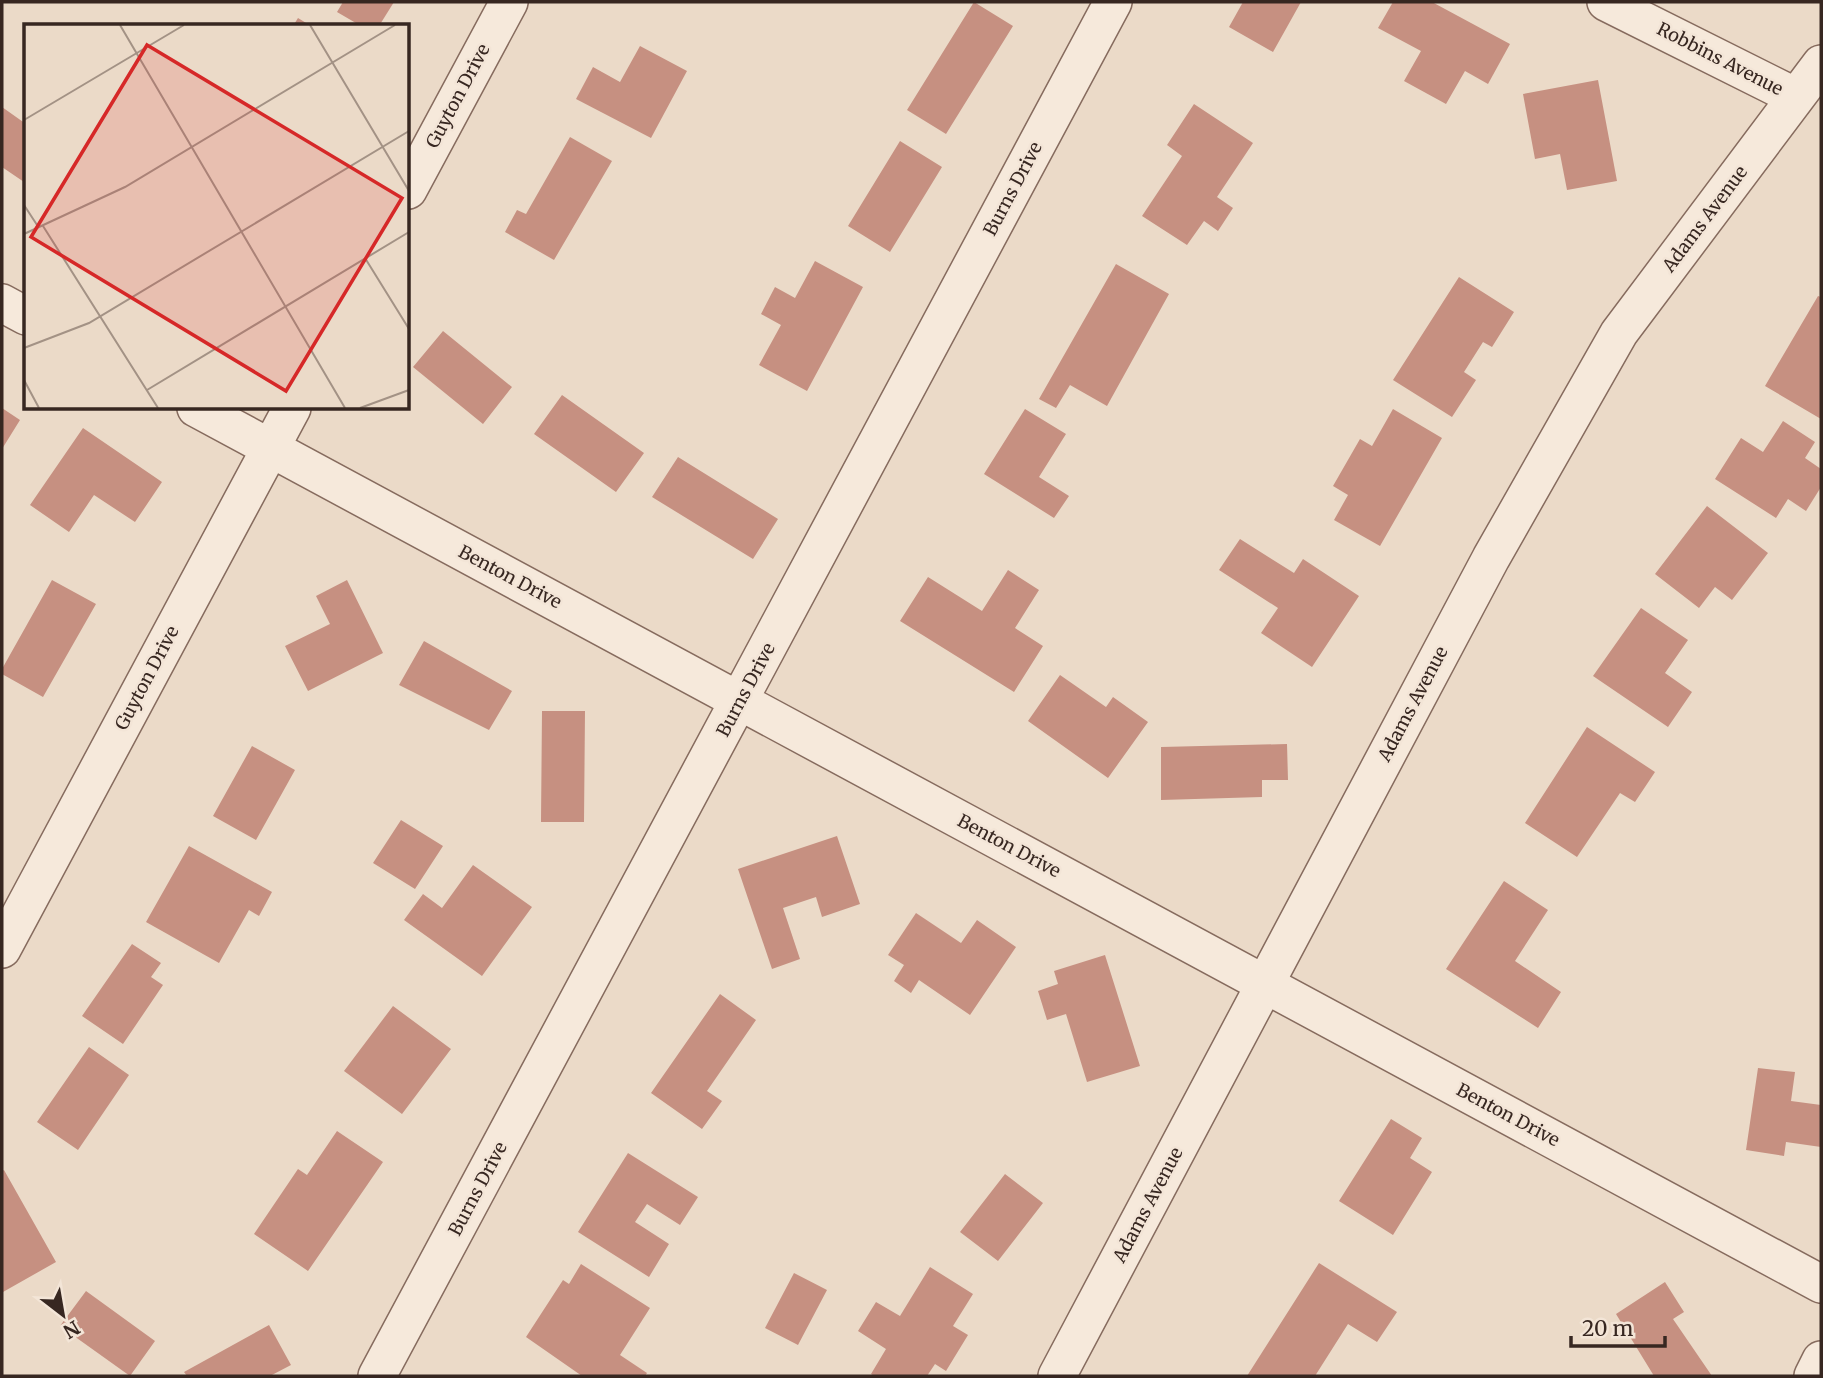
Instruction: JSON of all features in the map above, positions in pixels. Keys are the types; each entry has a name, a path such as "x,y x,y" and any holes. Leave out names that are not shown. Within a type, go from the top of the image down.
{"street":[{"name":"Guyton Drive","path":"410,186 509,2"},
{"name":"Burns Drive","path":"377,1376 1113,2"},
{"name":"Robbins Avenue","path":"1606,2 1813,79"},
{"name":"Adams Avenue","path":"1057,1376 1491,558 1619,333 1813,79"},
{"path":"2,303 24,315"},
{"name":"Benton Drive","path":"200,410 1821,1284"},
{"name":"Guyton Drive","path":"2,947 291,410"},
{"path":"1813,1376 1821,1360"}],"building":[{"path":"343,2 394,2 380,24 358,24 337,12"},
{"path":"974,2 1013,26 946,134 907,110"},
{"path":"1243,2 1301,2 1273,52 1229,27"},
{"path":"1393,2 1432,2 1510,44 1488,84 1465,71 1446,104 1404,81 1421,51 1378,28"},
{"path":"298,18 308,24 294,24"},
{"path":"640,46 687,71 651,138 576,99 593,67 620,82"},
{"path":"1598,80 1617,181 1567,190 1560,154 1535,159 1523,94"},
{"path":"1194,104 1253,143 1217,197 1233,208 1218,231 1204,221 1187,245 1142,216 1182,156 1167,145"},
{"path":"2,107 24,123 24,182 2,167"},
{"path":"570,137 612,161 554,260 505,232 517,210 526,214"},
{"path":"900,141 942,167 890,252 848,226"},
{"path":"815,261 863,287 807,391 759,365 781,325 761,314 775,287 795,298"},
{"path":"1116,264 1169,294 1107,406 1070,385 1056,408 1039,399"},
{"path":"1459,277 1514,312 1492,347 1483,342 1464,372 1476,380 1452,417 1393,380"},
{"path":"1818,296 1821,297 1821,419 1765,386"},
{"path":"443,331 512,387 483,424 413,367"},
{"path":"562,395 644,453 616,492 534,434"},
{"path":"2,408 20,420 2,449"},
{"path":"1025,409 1066,434 1039,477 1069,496 1054,518 984,474"},
{"path":"1393,409 1442,438 1380,546 1334,520 1348,495 1333,486 1360,439 1372,446"},
{"path":"1783,421 1815,442 1805,458 1821,469 1821,487 1806,511 1788,499 1776,518 1715,479 1741,438 1763,452"},
{"path":"83,428 162,482 135,522 94,495 69,532 30,505"},
{"path":"678,457 778,519 753,559 652,497"},
{"path":"1707,506 1768,553 1732,600 1715,587 1699,608 1655,574"},
{"path":"1240,539 1294,573 1303,559 1359,596 1312,667 1261,633 1278,608 1219,570"},
{"path":"1008,570 1039,590 1015,628 1043,646 1014,692 900,621 928,577 982,611"},
{"path":"52,580 96,604 43,697 2,674 2,669"},
{"path":"347,580 383,653 308,691 285,646 330,624 316,596"},
{"path":"1641,608 1688,640 1665,673 1692,692 1668,727 1593,676"},
{"path":"424,641 512,691 489,730 399,685"},
{"path":"1060,675 1106,707 1113,697 1148,722 1108,778 1028,721"},
{"path":"542,711 585,711 584,822 541,822"},
{"path":"1587,727 1655,772 1635,802 1620,793 1577,857 1525,823"},
{"path":"1287,744 1288,780 1262,780 1262,797 1161,800 1161,747"},
{"path":"252,746 295,770 256,840 213,816"},
{"path":"401,820 443,846 415,889 373,863"},
{"path":"837,836 860,904 822,917 816,897 783,908 800,959 772,969 738,869"},
{"path":"189,846 272,892 259,916 249,910 219,963 146,922"},
{"path":"473,865 532,907 482,976 404,920 423,894 442,908"},
{"path":"1504,881 1548,910 1515,961 1561,992 1538,1028 1446,969"},
{"path":"916,913 961,943 977,920 1016,947 970,1015 919,980 911,993 894,981 904,965 888,955"},
{"path":"132,944 161,963 151,977 163,985 123,1044 82,1016"},
{"path":"1105,955 1140,1066 1087,1082 1066,1014 1047,1020 1038,991 1058,984 1054,971"},
{"path":"720,994 756,1020 707,1091 722,1101 702,1129 651,1093"},
{"path":"393,1006 451,1049 402,1114 344,1071"},
{"path":"89,1047 129,1075 78,1150 37,1122"},
{"path":"1758,1068 1795,1072 1791,1101 1821,1105 1821,1147 1786,1142 1784,1156 1746,1150"},
{"path":"1391,1119 1422,1138 1410,1158 1432,1172 1393,1235 1339,1201"},
{"path":"337,1131 383,1162 308,1271 254,1234 298,1169 307,1175"},
{"path":"628,1153 698,1197 680,1225 647,1204 635,1222 669,1244 649,1277 578,1232"},
{"path":"4,1170 56,1262 3,1292 2,1171"},
{"path":"1005,1174 1043,1203 998,1261 960,1232"},
{"path":"1319,1263 1397,1312 1377,1342 1348,1324 1315,1376 1247,1376"},
{"path":"581,1264 650,1308 620,1355 647,1373 645,1376 582,1376 526,1337 563,1280 569,1284"},
{"path":"930,1267 973,1294 953,1326 968,1335 946,1371 935,1364 927,1376 874,1376 871,1374 886,1349 858,1331 876,1302 900,1316"},
{"path":"794,1273 827,1290 798,1345 765,1328"},
{"path":"1665,1282 1684,1312 1673,1319 1712,1376 1654,1376 1616,1314"},
{"path":"86,1291 155,1341 130,1376 60,1326"},
{"path":"269,1325 291,1365 270,1376 187,1376 184,1372"}]}
